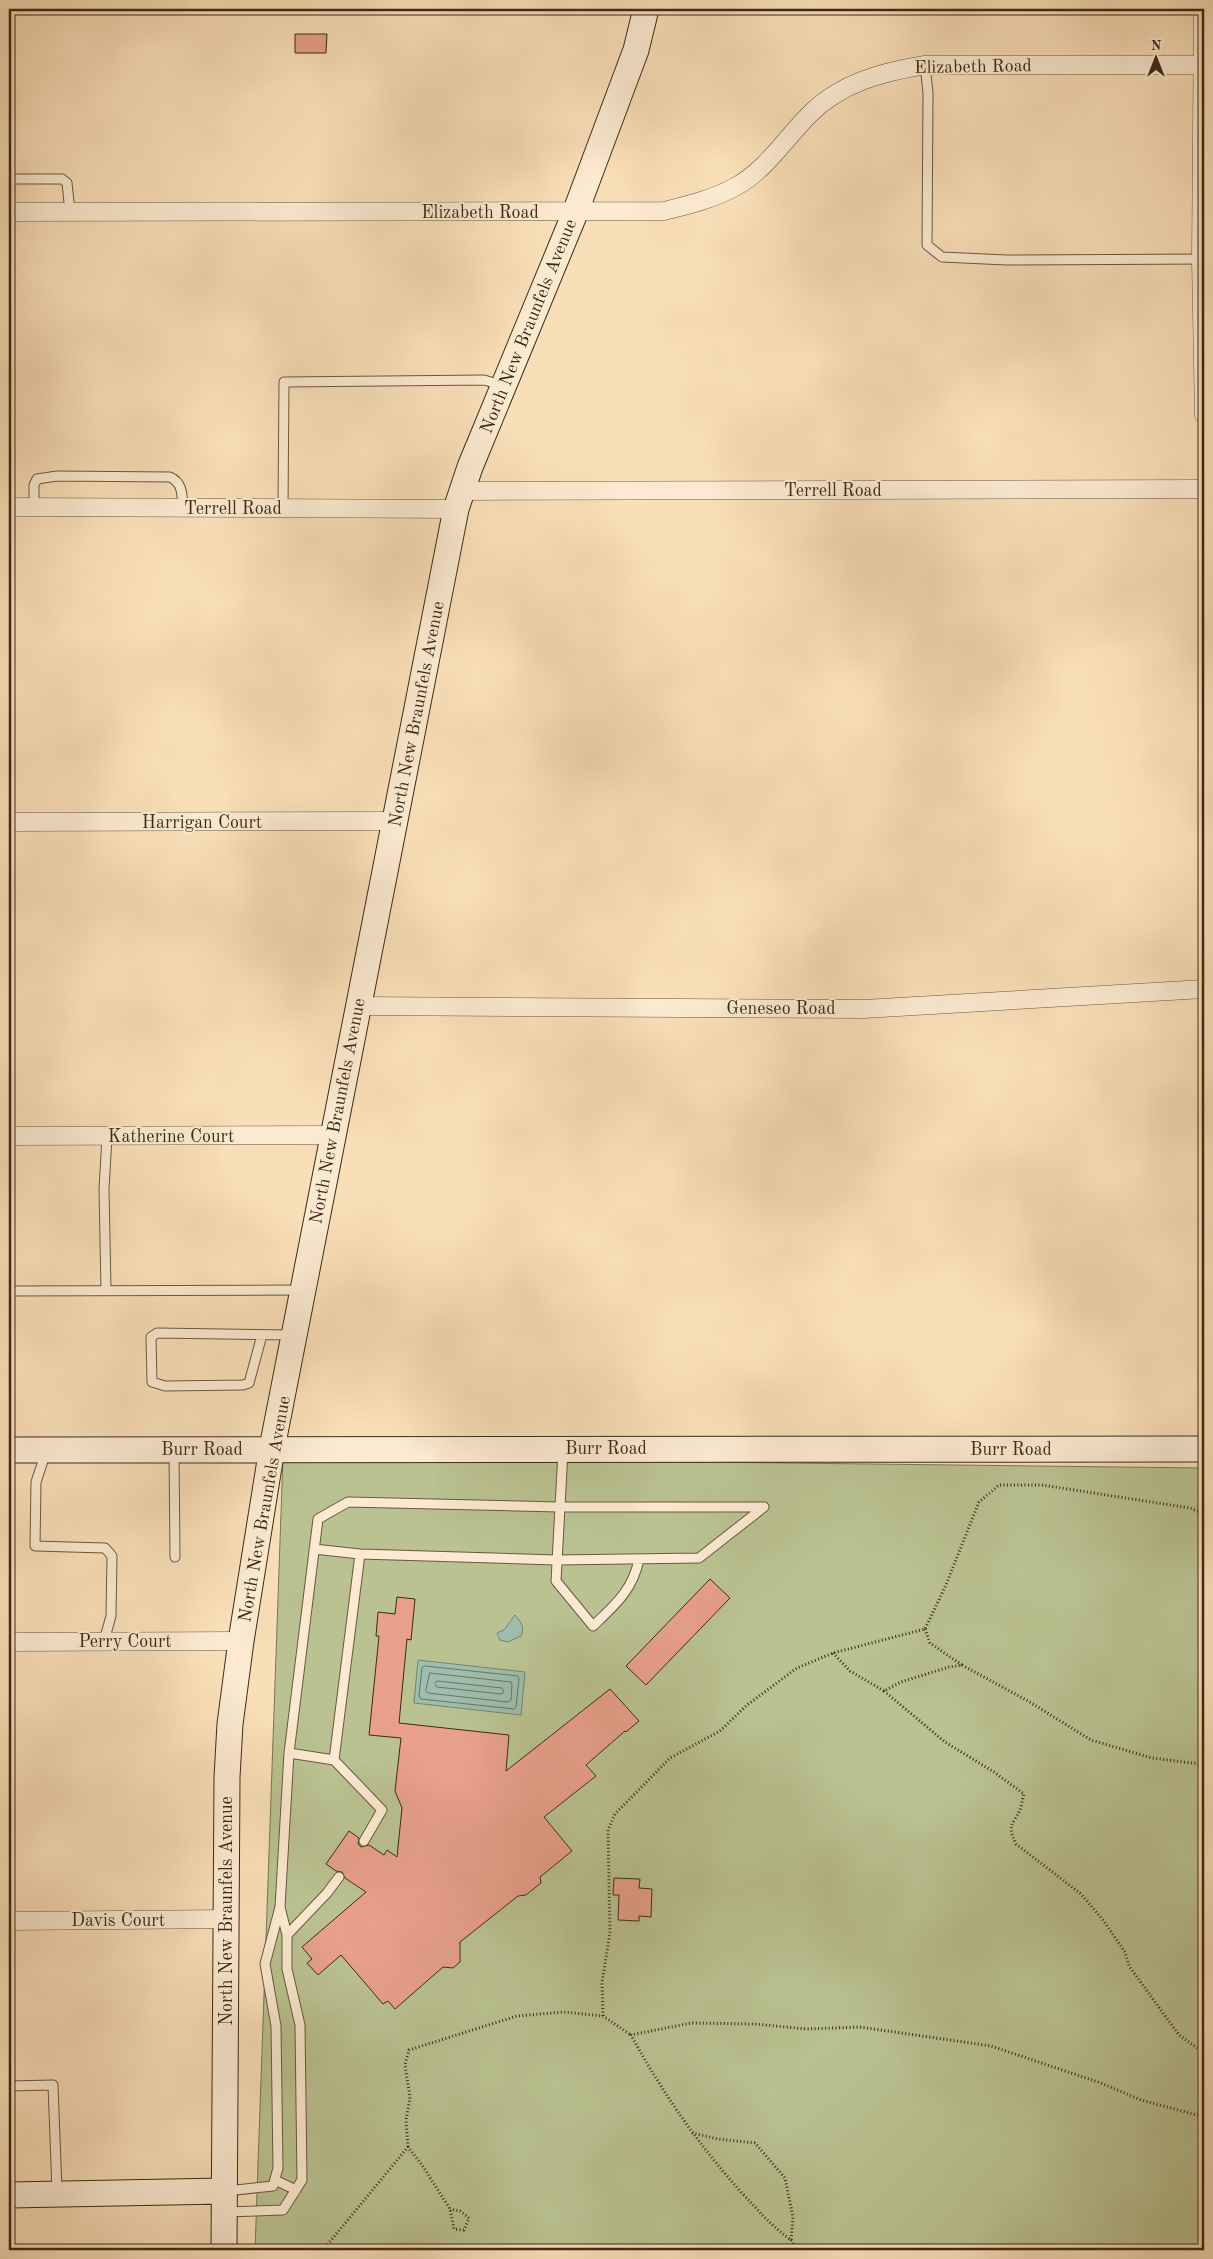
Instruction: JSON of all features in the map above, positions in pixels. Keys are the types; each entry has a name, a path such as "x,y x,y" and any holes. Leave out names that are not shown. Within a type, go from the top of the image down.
{"street":[{"name":"North New Braunfels Avenue","path":"224,2250 226,1777 230,1724 241,1641 272,1448 459,500 575,213 636,50 646,9"},
{"path":"1203,9 1204,415"},
{"name":"Elizabeth Road","path":"9,212 575,213 664,211 705,201 737,186 769,160 810,114 838,92 871,76 925,64 1203,65"},
{"name":"Terrell Road","path":"9,507 283,508 459,500 1204,489"},
{"name":"Harrigan Court","path":"9,822 395,821"},
{"name":"Geneseo Road","path":"358,1006 864,1009 1204,989"},
{"name":"Katherine Court","path":"9,1136 333,1135"},
{"name":"Burr Road","path":"9,1450 272,1448 371,1450 563,1448 1204,1449"},
{"name":"Perry Court","path":"9,1642 241,1641"},
{"name":"Davis Court","path":"9,1921 226,1919"},
{"path":"9,2195 57,2194 224,2202"}],"lane":[{"path":"925,64 928,93 927,245 942,257 1006,260 1203,259"},
{"path":"9,179 62,179 67,183 70,212"},
{"path":"283,508 284,382 484,380 504,386"},
{"path":"34,507 34,485 38,480 57,476 170,477 177,480 182,489 183,508"},
{"path":"106,1136 104,1189 106,1290"},
{"path":"9,1291 303,1290"},
{"path":"262,1335 249,1383 243,1385 165,1386 152,1382 151,1337 157,1333 262,1335 294,1336"},
{"path":"563,1448 563,1478 559,1508 556,1581 593,1626 620,1600 635,1577 639,1559"},
{"path":"47,1449 36,1482 35,1546 105,1548 112,1556 111,1616 104,1641"},
{"path":"174,1449 175,1557"},
{"path":"224,2202 273,2186 278,2168 276,2026 265,1964 280,1907 289,1753 314,1549 318,1519 348,1502 559,1508 764,1508 699,1558 556,1560 360,1554 314,1549"},
{"path":"334,1760 360,1554"},
{"path":"289,1753 334,1760 382,1810 364,1841"},
{"path":"287,1935 327,1893 339,1877"},
{"path":"224,2202 283,2210 302,2180 300,2025 287,1969 287,1935 280,1907"},
{"path":"9,2086 53,2085 57,2194"},
{"path":"275,2180 296,2190"}],"path":[{"path":"1204,1514 1190,1508 1042,1485 999,1486 979,1502 946,1585 925,1629 930,1643 962,1665 1028,1701 1091,1740 1152,1758 1204,1766"},
{"path":"603,2016 602,1982 610,1933 608,1830 615,1814 670,1758 720,1731 747,1706 797,1668 833,1653 925,1629"},
{"path":"833,1653 850,1671 884,1691 944,1742 994,1772 1024,1794 1020,1810 1012,1820 1010,1831 1016,1844 1081,1894 1103,1920 1125,1952 1129,1966 1179,2035 1204,2053"},
{"path":"884,1691 901,1682 949,1667 962,1665"},
{"path":"450,2209 460,2211 469,2218 464,2230 454,2229 450,2209 408,2147 406,2120 410,2097 405,2065 409,2050 517,2016 564,2012 603,2016 631,2035 656,2080 692,2133 717,2165 770,2224 791,2240 797,2250"},
{"path":"631,2035 691,2023 756,2024 807,2029 860,2027 991,2046 1101,2083 1141,2100 1204,2117"},
{"path":"692,2133 718,2139 755,2143 785,2178 793,2217 791,2240"},
{"path":"323,2250 408,2147"}],"green space":[{"path":"283,1457 1204,1468 1204,2250 255,2250"}],"water":[{"path":"515,1615 522,1625 521,1636 508,1642 500,1640 497,1633 504,1630"},
{"path":"418,1660 525,1672 521,1715 414,1703"}],"building":[{"path":"295,34 327,34 326,53 295,53"},
{"path":"710,1579 730,1598 646,1685 626,1666"},
{"path":"397,1597 415,1599 411,1640 407,1639 399,1723 509,1735 506,1771 610,1689 639,1721 586,1765 596,1776 544,1817 572,1851 540,1877 541,1883 526,1895 518,1896 460,1942 460,1962 453,1968 443,1967 395,2009 388,2001 383,2004 341,1955 318,1975 307,1963 312,1959 302,1947 366,1892 345,1878 342,1872 336,1871 326,1864 349,1831 359,1838 358,1844 361,1847 369,1845 384,1855 387,1850 397,1857 402,1808 395,1791 401,1738 369,1735 379,1636 376,1636 378,1612 395,1614"},
{"path":"614,1878 640,1879 639,1888 652,1889 651,1917 639,1916 639,1921 618,1920 619,1895 613,1895"}]}
